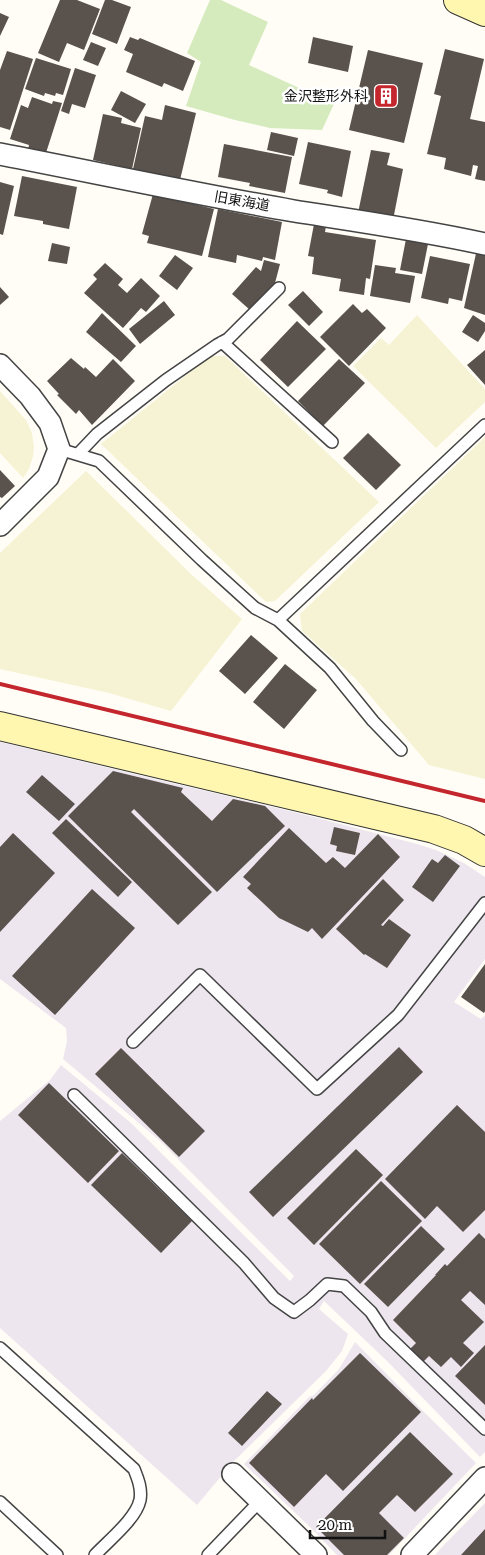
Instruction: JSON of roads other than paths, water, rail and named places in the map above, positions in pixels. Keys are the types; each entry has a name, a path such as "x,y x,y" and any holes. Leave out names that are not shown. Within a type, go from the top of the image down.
{"street":[{"path":"458,0 485,12"},
{"name":"旧東海道","path":"0,154 169,188 302,212 437,233 485,244"},
{"path":"0,366 30,396 68,452 48,477 0,525"},
{"path":"0,726 434,829 464,840 485,852"},
{"path":"233,1474 316,1555"},
{"path":"412,1555 485,1478"}],"lane":[{"path":"68,452 97,434 166,380 228,338 279,288"},
{"path":"222,342 332,442"},
{"path":"278,620 485,425"},
{"path":"68,452 99,461 255,608 278,620 330,668 373,721 402,750"},
{"path":"134,1042 200,975 317,1089 398,1015 485,903"},
{"path":"74,1095 244,1263 274,1298 294,1312 327,1284 344,1286 371,1312 385,1333 485,1429"},
{"path":"0,1348 134,1469 140,1484 140,1500 132,1516 95,1555"},
{"path":"208,1555 260,1501"},
{"path":"0,1502 58,1555"}],"railway":[{"path":"0,684 485,801"}],"place":[{"name":"金沢整形外科","path":"386,96"}]}
